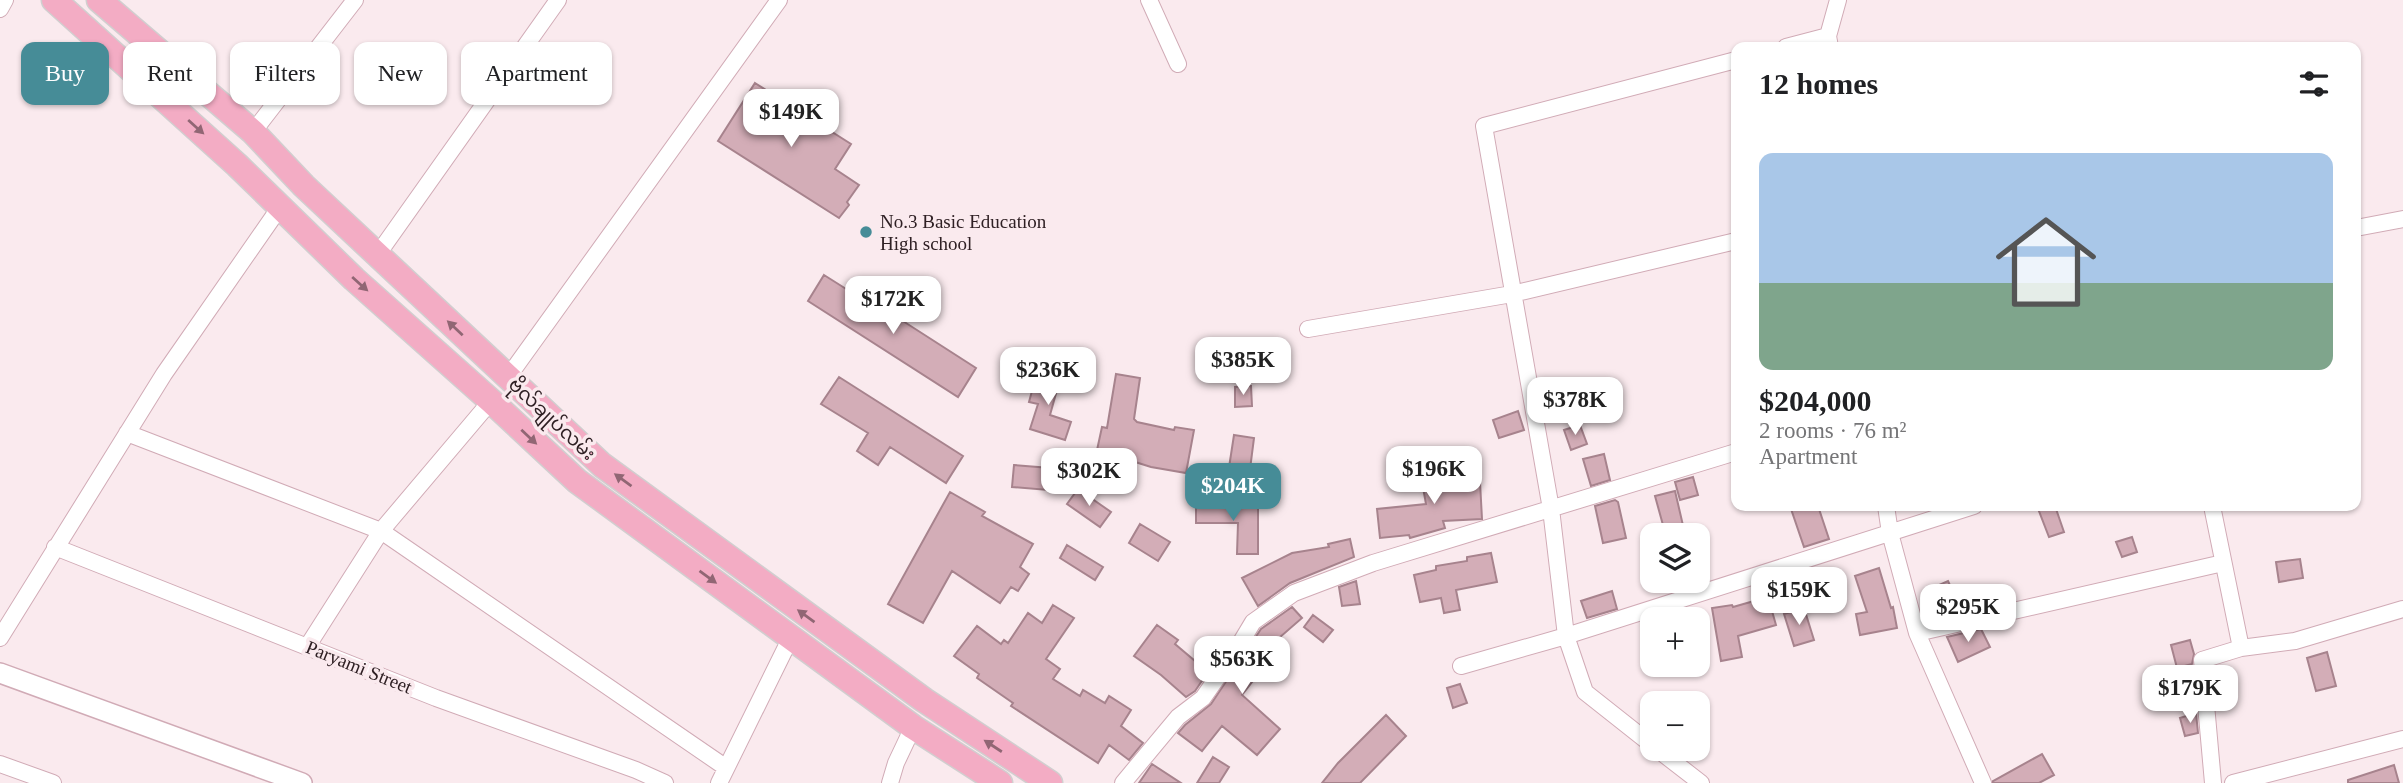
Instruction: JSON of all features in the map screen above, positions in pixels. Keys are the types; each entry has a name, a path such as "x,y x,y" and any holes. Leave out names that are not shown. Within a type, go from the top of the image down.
{"main road":[{"name":"ဗိုလ်ချုပ်လမ်း","path":"54,0 237,164 354,279 576,481 914,727 1000,783"},
{"name":"ဗိုလ်ချုပ်လမ်း","path":"99,0 253,132 304,186 602,465 903,685 1050,783"}],"street":[{"path":"0,9 5,0"},
{"path":"253,132 355,0"},
{"path":"378,254 558,0"},
{"path":"508,377 779,0"},
{"path":"1149,0 1178,64"},
{"path":"1829,42 1838,0"},
{"path":"1640,735 1586,692 1566,636 1551,509 1484,127 1731,62"},
{"path":"0,638 164,374 280,206"},
{"path":"2361,227 2403,219"},
{"path":"1308,329 1512,294 1731,242"},
{"path":"307,646 381,531 491,401"},
{"path":"127,433 381,531 725,767"},
{"path":"1123,783 1178,717 1202,698 1235,652 1252,622 1294,593 1373,563 1731,454"},
{"path":"1887,511 1890,533 1917,633 1983,783"},
{"path":"1461,666 1566,636 1958,511"},
{"path":"2213,511 2241,648"},
{"name":"Paryami Street","path":"55,547 436,698 636,769 665,783"},
{"path":"1917,633 2223,563"},
{"path":"2213,783 2202,660 2241,648 2295,641 2403,609"},
{"path":"719,783 791,638"},
{"path":"0,673 302,783"},
{"path":"890,783 896,763 914,727"},
{"path":"2233,783 2403,739"},
{"path":"1673,761 1701,783"},
{"path":"0,764 53,783"}],"building":[{"path":"755,83 851,144 835,169 859,185 839,218 718,141"},
{"path":"824,275 862,299 864,296 976,368 958,397 808,301"},
{"path":"1050,369 1062,372 1050,415 1071,422 1065,440 1030,429 1038,404 1029,402 1035,380 1045,383"},
{"path":"1116,374 1140,378 1134,419 1137,422 1174,430 1175,427 1194,430 1186,473 1151,467 1097,450 1102,427 1107,428"},
{"path":"839,377 963,456 946,483 890,447 878,465 857,451 868,433 821,404"},
{"path":"1251,386 1252,406 1235,407 1235,387"},
{"path":"1518,411 1524,430 1499,438 1493,420"},
{"path":"1580,425 1587,444 1571,450 1564,430"},
{"path":"1234,435 1254,438 1249,477 1228,474"},
{"path":"1604,454 1610,480 1591,486 1583,459"},
{"path":"1014,465 1050,468 1048,490 1012,487"},
{"path":"1465,469 1465,483 1480,482 1482,519 1443,521 1445,528 1410,538 1409,535 1380,538 1377,509 1426,504 1420,471"},
{"path":"1693,477 1698,495 1680,500 1675,482"},
{"path":"1078,489 1111,512 1100,527 1067,504"},
{"path":"1675,491 1682,523 1662,523 1655,496"},
{"path":"950,492 985,512 982,516 1033,544 1020,567 1029,574 1018,591 1011,587 1000,603 952,571 923,623 888,604"},
{"path":"1196,499 1214,499 1214,508 1258,508 1258,554 1237,554 1238,523 1196,523"},
{"path":"1615,500 1618,502 1626,538 1603,543 1595,506"},
{"path":"1792,511 1820,511 1829,539 1804,547"},
{"path":"2039,511 2057,511 2064,532 2049,537"},
{"path":"1140,524 1170,542 1158,561 1129,543"},
{"path":"2132,537 2137,552 2122,557 2116,542"},
{"path":"1350,539 1354,557 1290,583 1258,606 1242,578 1292,553 1329,547 1328,544"},
{"path":"1067,545 1103,567 1095,580 1060,558"},
{"path":"1491,553 1497,582 1456,590 1460,610 1444,613 1441,598 1420,602 1414,575 1436,570 1436,566 1467,561 1467,557"},
{"path":"2300,559 2303,578 2279,582 2276,562"},
{"path":"1879,568 1891,608 1893,607 1897,628 1860,635 1856,614 1867,612 1855,576"},
{"path":"1356,581 1360,604 1342,606 1339,587"},
{"path":"1948,581 1962,612 1943,616 1930,589"},
{"path":"1612,591 1617,609 1587,618 1581,601"},
{"path":"1768,597 1776,625 1738,636 1742,657 1721,661 1712,608 1733,607"},
{"path":"1053,605 1074,618 1046,659 1060,669 1053,679 1080,696 1083,690 1105,703 1109,696 1131,710 1121,726 1143,743 1129,760 1109,745 1098,763 1011,706 1013,703 977,678 979,674 954,656 977,626 1001,644 1004,640 1008,643 1028,613 1042,623"},
{"path":"1292,607 1302,618 1272,644 1275,647 1263,661 1266,664 1242,695 1280,729 1257,755 1222,726 1202,751 1178,733 1211,704 1261,629"},
{"path":"1804,608 1814,640 1794,646 1784,614"},
{"path":"1313,615 1333,630 1323,642 1304,627"},
{"path":"1157,625 1178,640 1175,644 1208,672 1195,691 1186,697 1134,656"},
{"path":"1981,629 1990,647 1958,662 1947,637"},
{"path":"2190,640 2194,654 2192,664 2177,668 2171,645"},
{"path":"2327,652 2336,686 2316,691 2307,658"},
{"path":"1460,684 1467,703 1453,708 1447,688"},
{"path":"2196,713 2198,733 2185,736 2180,718"},
{"path":"1386,715 1406,736 1360,783 1322,783 1338,763"},
{"path":"2042,754 2054,775 2039,783 1993,783 1993,781"},
{"path":"1213,757 1229,767 1219,783 1197,783"},
{"path":"1152,764 1181,783 1139,783"},
{"path":"2394,765 2399,783 2348,783 2348,780"}],"place":[{"name":"No.3 Basic Education High school","path":"866,232"}]}
